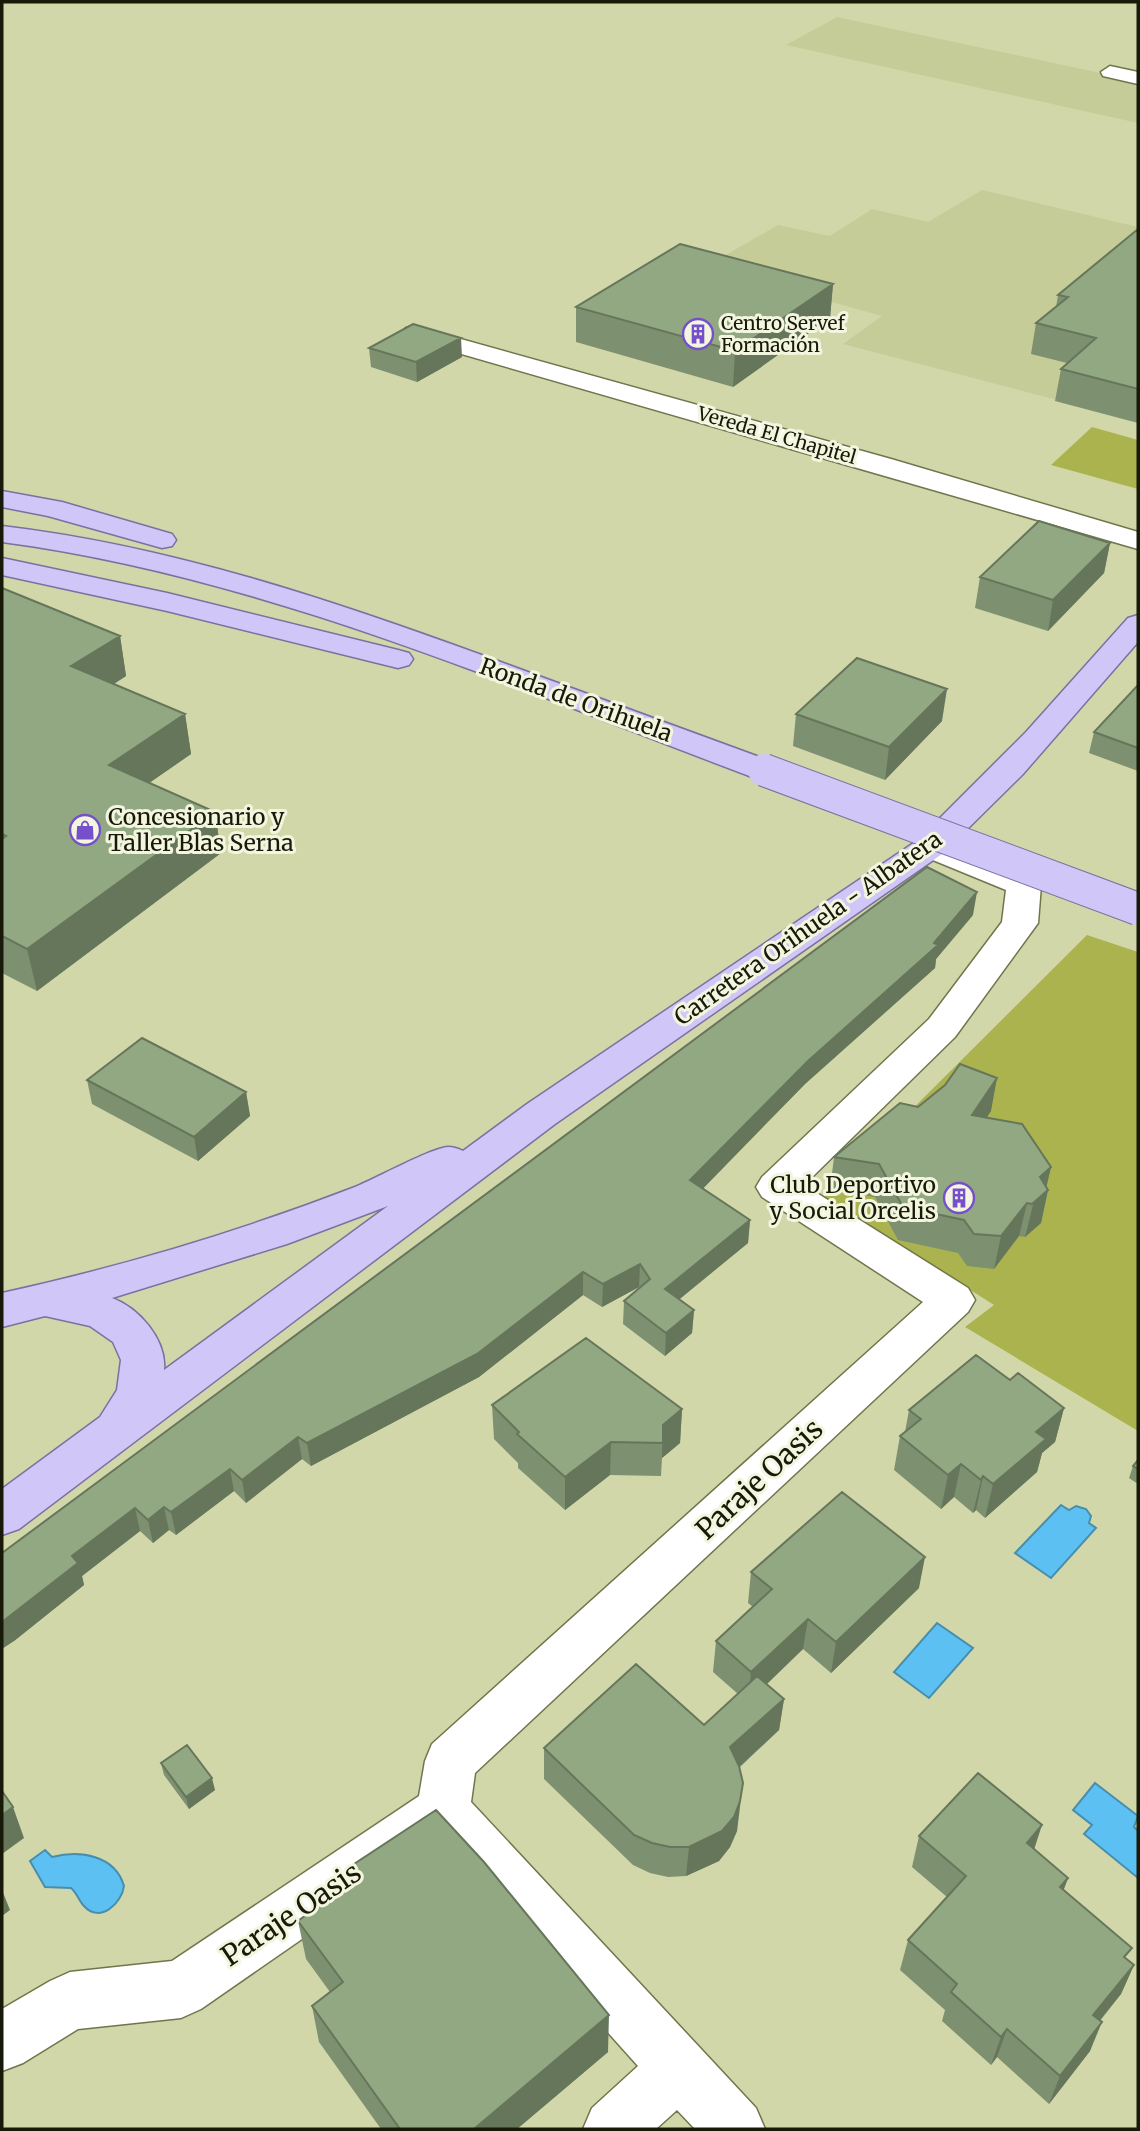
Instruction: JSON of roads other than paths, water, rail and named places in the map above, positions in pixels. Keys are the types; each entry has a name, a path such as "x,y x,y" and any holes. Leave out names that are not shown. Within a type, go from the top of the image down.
{"main road":[{"path":"2,492 301,583 419,629 508,675"},
{"path":"2,499 52,508"},
{"name":"Ronda de Orihuela","path":"2,534 108,551 230,580 337,613 1138,909"},
{"path":"2,566 179,605 412,663 614,731 764,770"},
{"name":"Carretera Orihuela - Albatera","path":"541,1114 930,847 1040,738 1138,624"},
{"path":"1101,669 1138,647"},
{"path":"2,1310 45,1301 241,1244 411,1180 541,1114"},
{"path":"2,1515 541,1114"},
{"path":"45,1301 101,1311 130,1331 143,1360 139,1394 117,1427"}],"street":[{"path":"1110,72 1138,78"},
{"name":"Vereda El Chapitel","path":"414,333 805,443 1138,541"},
{"name":"Paraje Oasis","path":"2,2042 70,2001 181,1989 443,1810 451,1761 953,1300 776,1187 942,1028 1020,923 1024,885 930,847"},
{"path":"443,1810 735,2129"},
{"path":"613,2129 679,2068"}],"water":[{"path":"1061,1505 1069,1510 1076,1506 1086,1509 1091,1516 1089,1523 1096,1528 1051,1578 1015,1553"},
{"path":"937,1623 973,1648 929,1698 894,1672"},
{"path":"1095,1783 1138,1816 1134,1827 1138,1831 1138,1878 1084,1834 1092,1825 1073,1810"},
{"path":"45,1850 52,1857 74,1854 95,1857 113,1867 124,1886 115,1905 97,1913 84,1906 71,1888 45,1887 30,1861"}],"place":[{"name":"Centro Servef Formación","path":"698,334"},
{"name":"Concesionario y Taller Blas Serna","path":"85,830"},
{"name":"Club Deportivo y Social Orcelis","path":"959,1198"}]}
